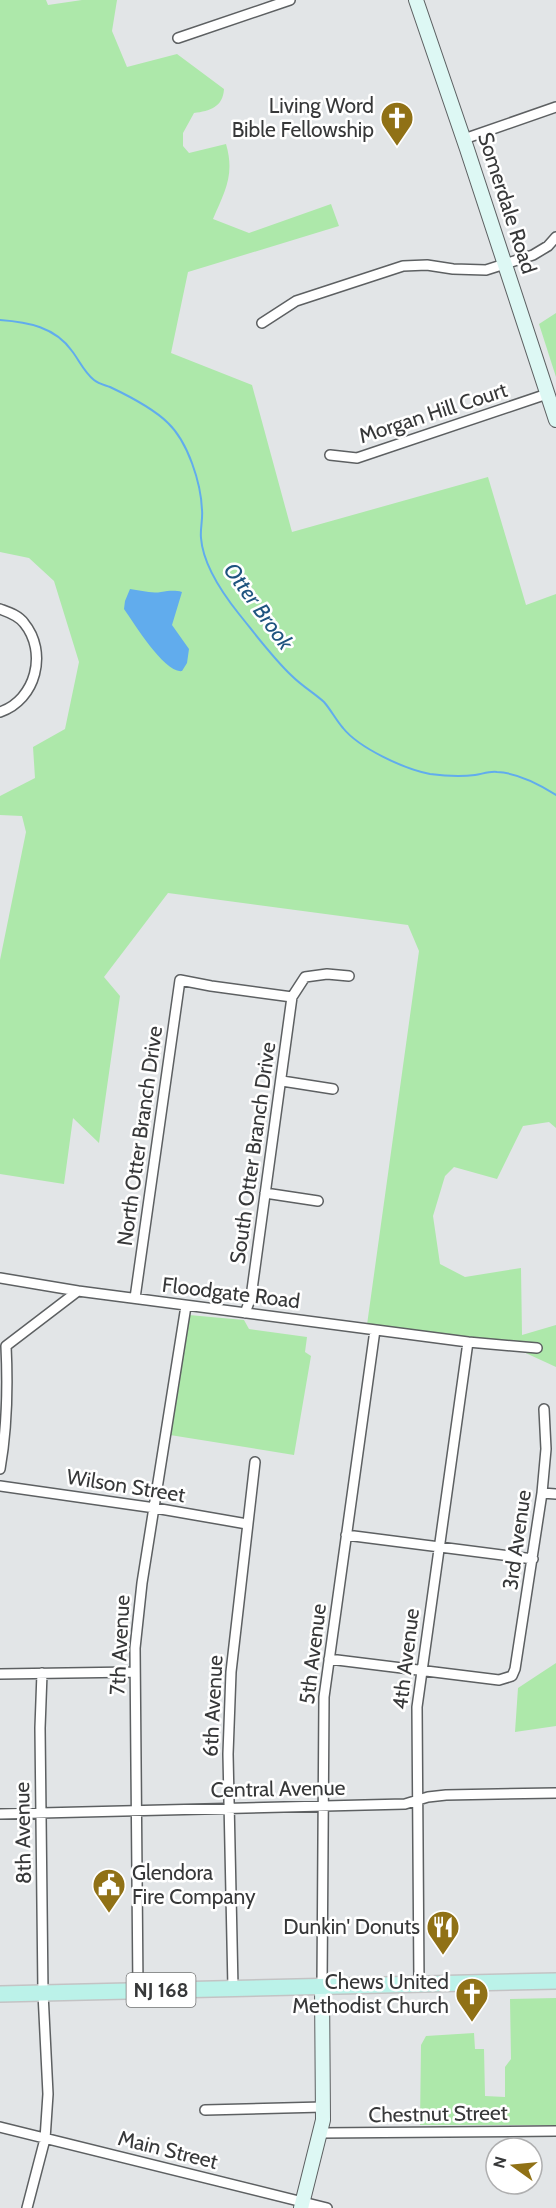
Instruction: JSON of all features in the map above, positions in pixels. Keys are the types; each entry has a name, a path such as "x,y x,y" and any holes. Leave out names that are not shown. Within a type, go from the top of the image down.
{"main road":[{"name":"Somerdale Road","path":"416,0 556,420"},
{"name":"NJ 168","path":"0,1994 556,1981"},
{"path":"302,2205 324,2120 322,1986"}],"street":[{"path":"178,38 290,0"},
{"path":"464,139 556,107"},
{"path":"262,323 296,301 403,266 426,265 486,270 533,255 548,246 556,237"},
{"name":"Morgan Hill Court","path":"330,455 357,458 547,394"},
{"path":"0,609 23,621 32,636 37,654 37,666 32,681 18,703 0,712"},
{"path":"292,997 305,977 327,974 349,976"},
{"name":"North Otter Branch Drive","path":"135,1298 180,980 292,997"},
{"name":"South Otter Branch Drive","path":"245,1313 251,1297 292,997"},
{"path":"282,1081 333,1089"},
{"path":"265,1193 318,1201"},
{"name":"Floodgate Road","path":"0,1278 186,1306 468,1342 537,1348"},
{"path":"0,1469 8,1378 3,1345 78,1291"},
{"name":"7th Avenue","path":"138,1991 134,1671 142,1583 186,1306"},
{"name":"5th Avenue","path":"322,1986 324,1697 375,1330"},
{"name":"4th Avenue","path":"419,1984 417,1707 468,1342"},
{"name":"3rd Avenue","path":"421,1671 499,1680 512,1676 515,1669 542,1493 546,1449 543,1408"},
{"name":"6th Avenue","path":"232,1988 228,1808 231,1672 255,1462"},
{"name":"Wilson Street","path":"0,1486 155,1508 247,1524"},
{"path":"542,1493 556,1494"},
{"path":"346,1535 532,1559"},
{"path":"330,1659 421,1671"},
{"path":"0,1674 134,1671"},
{"name":"8th Avenue","path":"27,2208 45,2139 48,2094 43,1993 42,1673"},
{"name":"Central Avenue","path":"0,1814 405,1804 428,1797 446,1795 556,1793"},
{"path":"205,2110 323,2107"},
{"name":"Main Street","path":"0,2127 302,2205 327,2208"},
{"name":"Chestnut Street","path":"320,2133 556,2131"}],"green space":[{"path":"0,0 46,0 48,5 82,0 117,0 112,31 127,67 177,54 224,89 218,104 205,111 194,113 183,133 183,146 189,153 226,144 229,155 229,174 225,191 213,219 249,233 331,204 339,226 188,272 171,353 252,385 292,532 488,477 526,605 556,594 556,1128 549,1122 523,1126 497,1179 454,1167 445,1176 433,1216 440,1264 465,1277 521,1268 522,1335 556,1325 556,1367 517,1349 366,1332 419,951 408,925 168,893 104,977 120,996 99,1143 73,1118 64,1184 0,1174 0,960 26,832 22,816 0,815 0,796 35,778 33,747 65,729 79,662 54,581 29,558 0,552"},
{"path":"556,313 556,377 539,324"},
{"path":"189,1315 244,1320 249,1329 307,1337 305,1352 311,1356 294,1455 170,1435"},
{"path":"556,1663 556,1726 515,1732 518,1688"},
{"path":"556,1998 556,2125 420,2125 421,2045 426,2036 474,2033 475,2049 484,2049 485,2096 505,2097 505,2067 511,2059 510,1999"}],"water":[{"path":"130,589 153,593 182,592 172,625 189,649 187,663 182,671 167,665 142,636 124,609"}],"waterway":[{"name":"Otter Brook","path":"0,320 31,324 58,336 94,380 148,407 175,431 182,441 196,476 201,499 203,548 220,588 271,654 296,680 324,702 350,736 383,757 419,771 452,776 492,772 513,774 556,795"}],"place":[{"name":"Living Word Bible Fellowship","path":"397,147"},
{"name":"Glendora Fire Company","path":"109,1914"},
{"name":"Dunkin' Donuts","path":"443,1956"},
{"name":"Chews United Methodist Church","path":"472,2023"}]}
